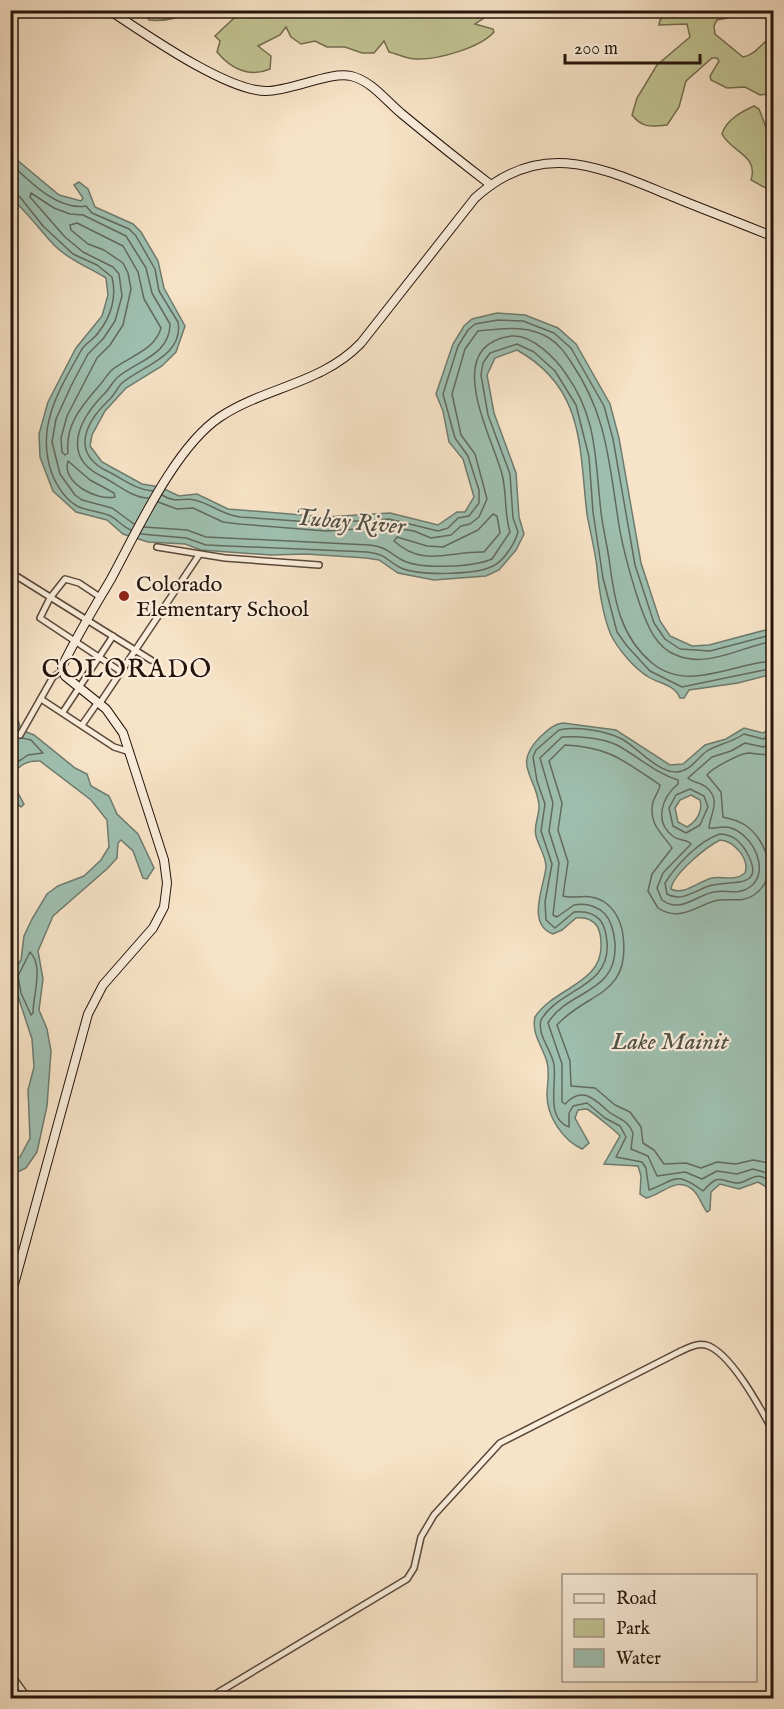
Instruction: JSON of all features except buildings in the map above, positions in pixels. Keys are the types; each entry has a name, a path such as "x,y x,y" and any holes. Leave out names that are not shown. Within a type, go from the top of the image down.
{"main road":[{"path":"109,10 159,43 217,74 255,89 285,89 345,75 358,79 491,184"},
{"path":"10,1299 91,1006 103,985 148,936 166,901 167,884 164,860 123,733 99,702 79,688 62,671 100,597 171,473 196,438 217,419 324,372 346,358 361,343 468,206 491,184 514,173 561,162 583,163 774,237"}],"street":[{"path":"157,547 199,555 320,565"},
{"path":"82,725 199,555"},
{"path":"10,572 151,660"},
{"path":"100,597 68,579 62,581 40,618 120,671"},
{"path":"63,712 113,636"},
{"path":"20,735 53,677 62,671"},
{"path":"41,699 114,747 130,752"},
{"path":"209,1698 407,1579 414,1568 421,1537 434,1515 500,1443 679,1352 694,1345 703,1345 720,1355 755,1400 774,1433"},
{"path":"10,1673 28,1698"}],"green space":[{"path":"145,10 193,11 172,19 149,20"},
{"path":"671,10 744,11 738,16 717,20 714,26 715,34 743,57 752,54 773,36 773,93 760,95 745,87 727,88 711,80 710,76 719,61 717,58 712,58 686,81 679,107 667,125 648,126 636,119 632,115 637,98 657,65 690,37 687,24 659,25 660,20"},
{"path":"232,11 485,11 484,18 475,24 493,29 494,32 479,43 458,52 416,59 389,52 384,41 374,53 362,53 345,47 327,47 315,41 301,44 291,37 286,27 280,35 258,46 271,56 270,69 255,73 235,67 217,52 220,41 215,36 234,18"},
{"path":"754,106 759,109 773,145 773,192 751,180 751,165 748,159 722,134 730,121"}],"water":[{"name":"Tubay River","path":"10,154 59,195 81,201 83,198 74,185 79,182 88,189 95,207 133,224 141,232 158,261 164,288 185,326 176,352 162,366 126,388 105,411 92,435 90,446 102,462 142,484 160,487 179,496 197,494 228,509 326,517 390,513 438,525 457,512 465,512 474,497 463,459 449,442 443,411 436,394 453,344 464,326 472,319 497,313 525,315 558,328 576,344 610,404 619,438 641,563 660,621 670,636 692,646 709,645 773,628 773,674 738,683 689,690 684,698 680,698 670,687 642,673 622,652 611,635 603,610 574,421 567,401 556,382 539,365 517,350 495,358 487,375 494,413 516,473 519,517 524,534 516,550 499,570 486,576 434,580 398,573 379,560 366,558 201,550 185,544 148,542 123,534 107,520 76,512 53,491 40,457 39,434 48,402 76,348 102,316 108,295 106,278 61,251 11,198"},
{"path":"10,720 18,720 21,730 34,735 75,768 87,774 91,786 109,796 117,814 138,834 154,868 147,879 143,878 133,851 121,840 118,843 117,858 53,916 38,951 43,979 39,1010 47,1029 51,1051 47,1106 37,1152 26,1168 11,1175 11,1161 20,1157 30,1138 28,1090 34,1067 32,1039 11,975 21,960 24,936 47,894 58,886 84,876 101,860 109,847 107,820 91,800 40,761 24,764 12,775 12,782 24,804 21,807 10,798"},
{"name":"Lake Mainit","path":"559,724 616,730 670,765 683,764 705,745 726,739 744,728 763,733 773,726 773,1196 765,1186 758,1182 739,1189 720,1184 711,1192 710,1210 707,1212 694,1191 682,1184 646,1198 640,1194 641,1176 638,1166 604,1164 620,1136 610,1127 587,1109 578,1110 575,1118 589,1143 582,1149 563,1134 553,1119 547,1095 548,1066 536,1035 535,1017 553,999 586,977 594,968 599,957 601,944 598,928 590,920 576,918 562,930 553,934 545,929 538,914 546,863 536,836 539,805 527,763 532,747 540,737","holes":["691,795 700,800 701,808 694,822 687,827 678,822 675,808 680,800","720,840 731,844 740,852 745,862 745,873 733,878 712,878 681,891 671,889 684,869 707,848"]}],"place":[{"name":"Colorado Elementary School","path":"124,596"}],"district":[{"name":"COLORADO","path":"127,668"}]}
